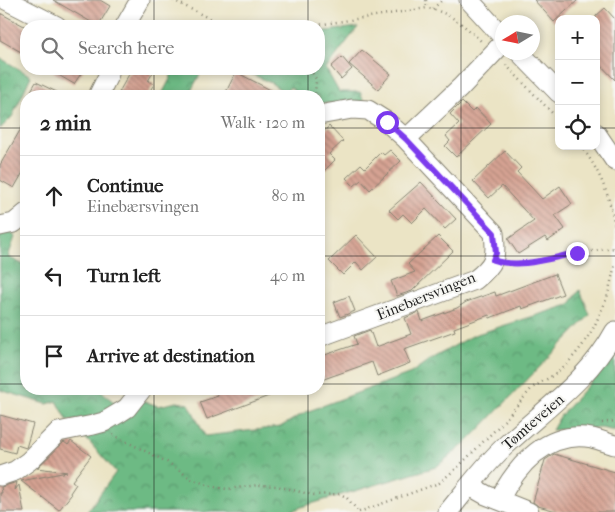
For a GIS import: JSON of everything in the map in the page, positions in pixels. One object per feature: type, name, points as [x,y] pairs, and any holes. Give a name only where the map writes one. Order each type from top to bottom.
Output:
[{"type":"street","points":[[6,0],[45,20]]},
{"type":"street","points":[[128,20],[140,0]]},
{"type":"street","points":[[470,0],[495,41]]},
{"type":"street","points":[[406,139],[449,93],[495,49]]},
{"type":"street","points":[[527,60],[555,89]]},
{"type":"street","points":[[101,90],[108,75]]},
{"type":"street","points":[[325,114],[352,109],[368,110],[387,122],[406,139],[494,233],[496,253],[493,260]]},
{"type":"street","points":[[604,135],[615,161]]},
{"type":"street","points":[[0,226],[14,223],[20,218]]},
{"type":"street","name":"Einebærsvingen","points":[[325,335],[475,280],[490,268],[493,260]]},
{"type":"street","name":"Tømteveien","points":[[448,512],[502,449],[575,385],[599,357],[615,331]]},
{"type":"street","points":[[3,471],[29,461],[58,432],[104,422],[127,408],[137,395]]},
{"type":"street","points":[[499,500],[519,470],[545,445],[581,437],[592,438],[615,445]]},
{"type":"street","points":[[470,486],[478,492],[529,512]]},
{"type":"path","points":[[173,0],[212,20]]},
{"type":"path","points":[[426,0],[427,8]]},
{"type":"path","points":[[434,9],[442,0]]},
{"type":"path","points":[[325,24],[427,8],[446,14],[495,44]]},
{"type":"path","points":[[510,60],[555,115]]},
{"type":"path","points":[[314,75],[316,79],[315,90]]},
{"type":"path","points":[[584,150],[592,161],[605,187],[615,229]]},
{"type":"path","points":[[493,260],[505,264],[518,264],[615,248]]},
{"type":"path","points":[[104,422],[109,430],[119,439],[150,453],[191,478],[214,487],[227,489],[259,485],[277,486],[313,495],[340,494],[359,512],[439,483],[458,467],[503,422],[532,388],[567,364],[582,346],[594,327],[606,298],[615,265]]},
{"type":"green space","points":[[358,27],[326,69],[339,92],[360,92],[365,103],[325,103],[325,90],[293,90],[291,87],[287,90],[281,90],[254,75],[325,75],[325,31]]},
{"type":"green space","points":[[0,58],[20,70],[20,75],[31,76],[25,90],[20,90],[20,100],[12,117],[0,129]]},
{"type":"green space","points":[[171,75],[200,75],[191,90],[164,90]]},
{"type":"green space","points":[[11,232],[15,237],[8,257],[20,263],[20,395],[106,395],[117,405],[94,419],[68,421],[57,401],[47,404],[0,390],[0,234]]},
{"type":"green space","points":[[580,290],[590,315],[467,442],[436,467],[289,512],[87,512],[116,472],[82,434],[141,400],[158,406],[177,402],[189,404],[205,436],[280,427],[306,412],[411,373],[429,360],[474,335],[569,305]]},
{"type":"green space","points":[[615,355],[615,431],[601,428],[552,430],[561,415]]},
{"type":"building","points":[[53,0],[100,0],[110,6],[102,20],[88,20]]},
{"type":"building","points":[[534,0],[578,0],[562,15],[555,15],[554,22]]},
{"type":"building","points":[[605,8],[615,19],[615,80],[600,64],[600,15],[597,15]]},
{"type":"building","points":[[0,13],[20,24],[20,51],[0,40]]},
{"type":"building","points":[[362,50],[391,74],[378,89],[349,64]]},
{"type":"building","points":[[342,57],[352,69],[341,79],[331,67]]},
{"type":"building","points":[[58,75],[80,75],[74,84]]},
{"type":"building","points":[[129,75],[152,75],[148,81],[154,84],[150,90],[120,90]]},
{"type":"building","points":[[234,75],[242,75],[270,90],[227,90]]},
{"type":"building","points":[[36,82],[53,90],[31,90]]},
{"type":"building","points":[[462,102],[472,112],[476,108],[491,124],[456,157],[445,146],[450,141],[446,136],[459,124],[450,114]]},
{"type":"building","points":[[329,126],[343,141],[329,154],[335,160],[325,170],[325,130]]},
{"type":"building","points":[[20,130],[20,178],[14,188],[0,180],[0,165]]},
{"type":"building","points":[[390,150],[401,161],[370,190],[361,180],[354,186],[346,178],[361,164],[365,168],[381,152],[384,155]]},
{"type":"building","points":[[505,151],[521,168],[517,172],[542,199],[560,186],[572,204],[555,215],[565,229],[548,241],[545,237],[518,254],[508,239],[534,221],[502,186],[489,198],[473,181]]},
{"type":"building","points":[[421,182],[456,219],[445,229],[426,209],[412,223],[403,214],[398,219],[389,210]]},
{"type":"building","points":[[356,235],[377,257],[363,270],[356,262],[343,275],[329,261]]},
{"type":"building","points":[[438,236],[453,251],[412,291],[397,296],[391,281],[415,272],[408,264]]},
{"type":"building","points":[[555,274],[563,294],[522,309],[521,306],[490,318],[489,315],[454,328],[455,331],[404,349],[410,363],[377,376],[372,362],[325,379],[325,355],[357,344],[354,336],[370,330],[376,347],[411,334],[405,318],[419,312],[422,321],[495,292],[496,296]]},
{"type":"building","points":[[349,296],[355,311],[340,317],[334,302]]},
{"type":"building","points":[[272,395],[207,419],[200,402],[218,396]]},
{"type":"building","points":[[0,415],[33,424],[26,448],[17,445],[15,453],[0,449]]},
{"type":"building","points":[[71,441],[91,456],[72,481],[76,484],[70,493],[71,495],[59,510],[21,481],[67,472],[37,468],[64,442],[68,445]]},
{"type":"building","points":[[554,454],[615,472],[615,512],[560,512],[538,506],[533,502],[545,460]]},
{"type":"building","points":[[17,482],[15,490],[19,485],[24,512],[0,512],[1,487]]},
{"type":"route","points":[[387,122],[406,139],[494,233],[496,253],[493,260],[505,264],[518,264],[577,253]]}]
